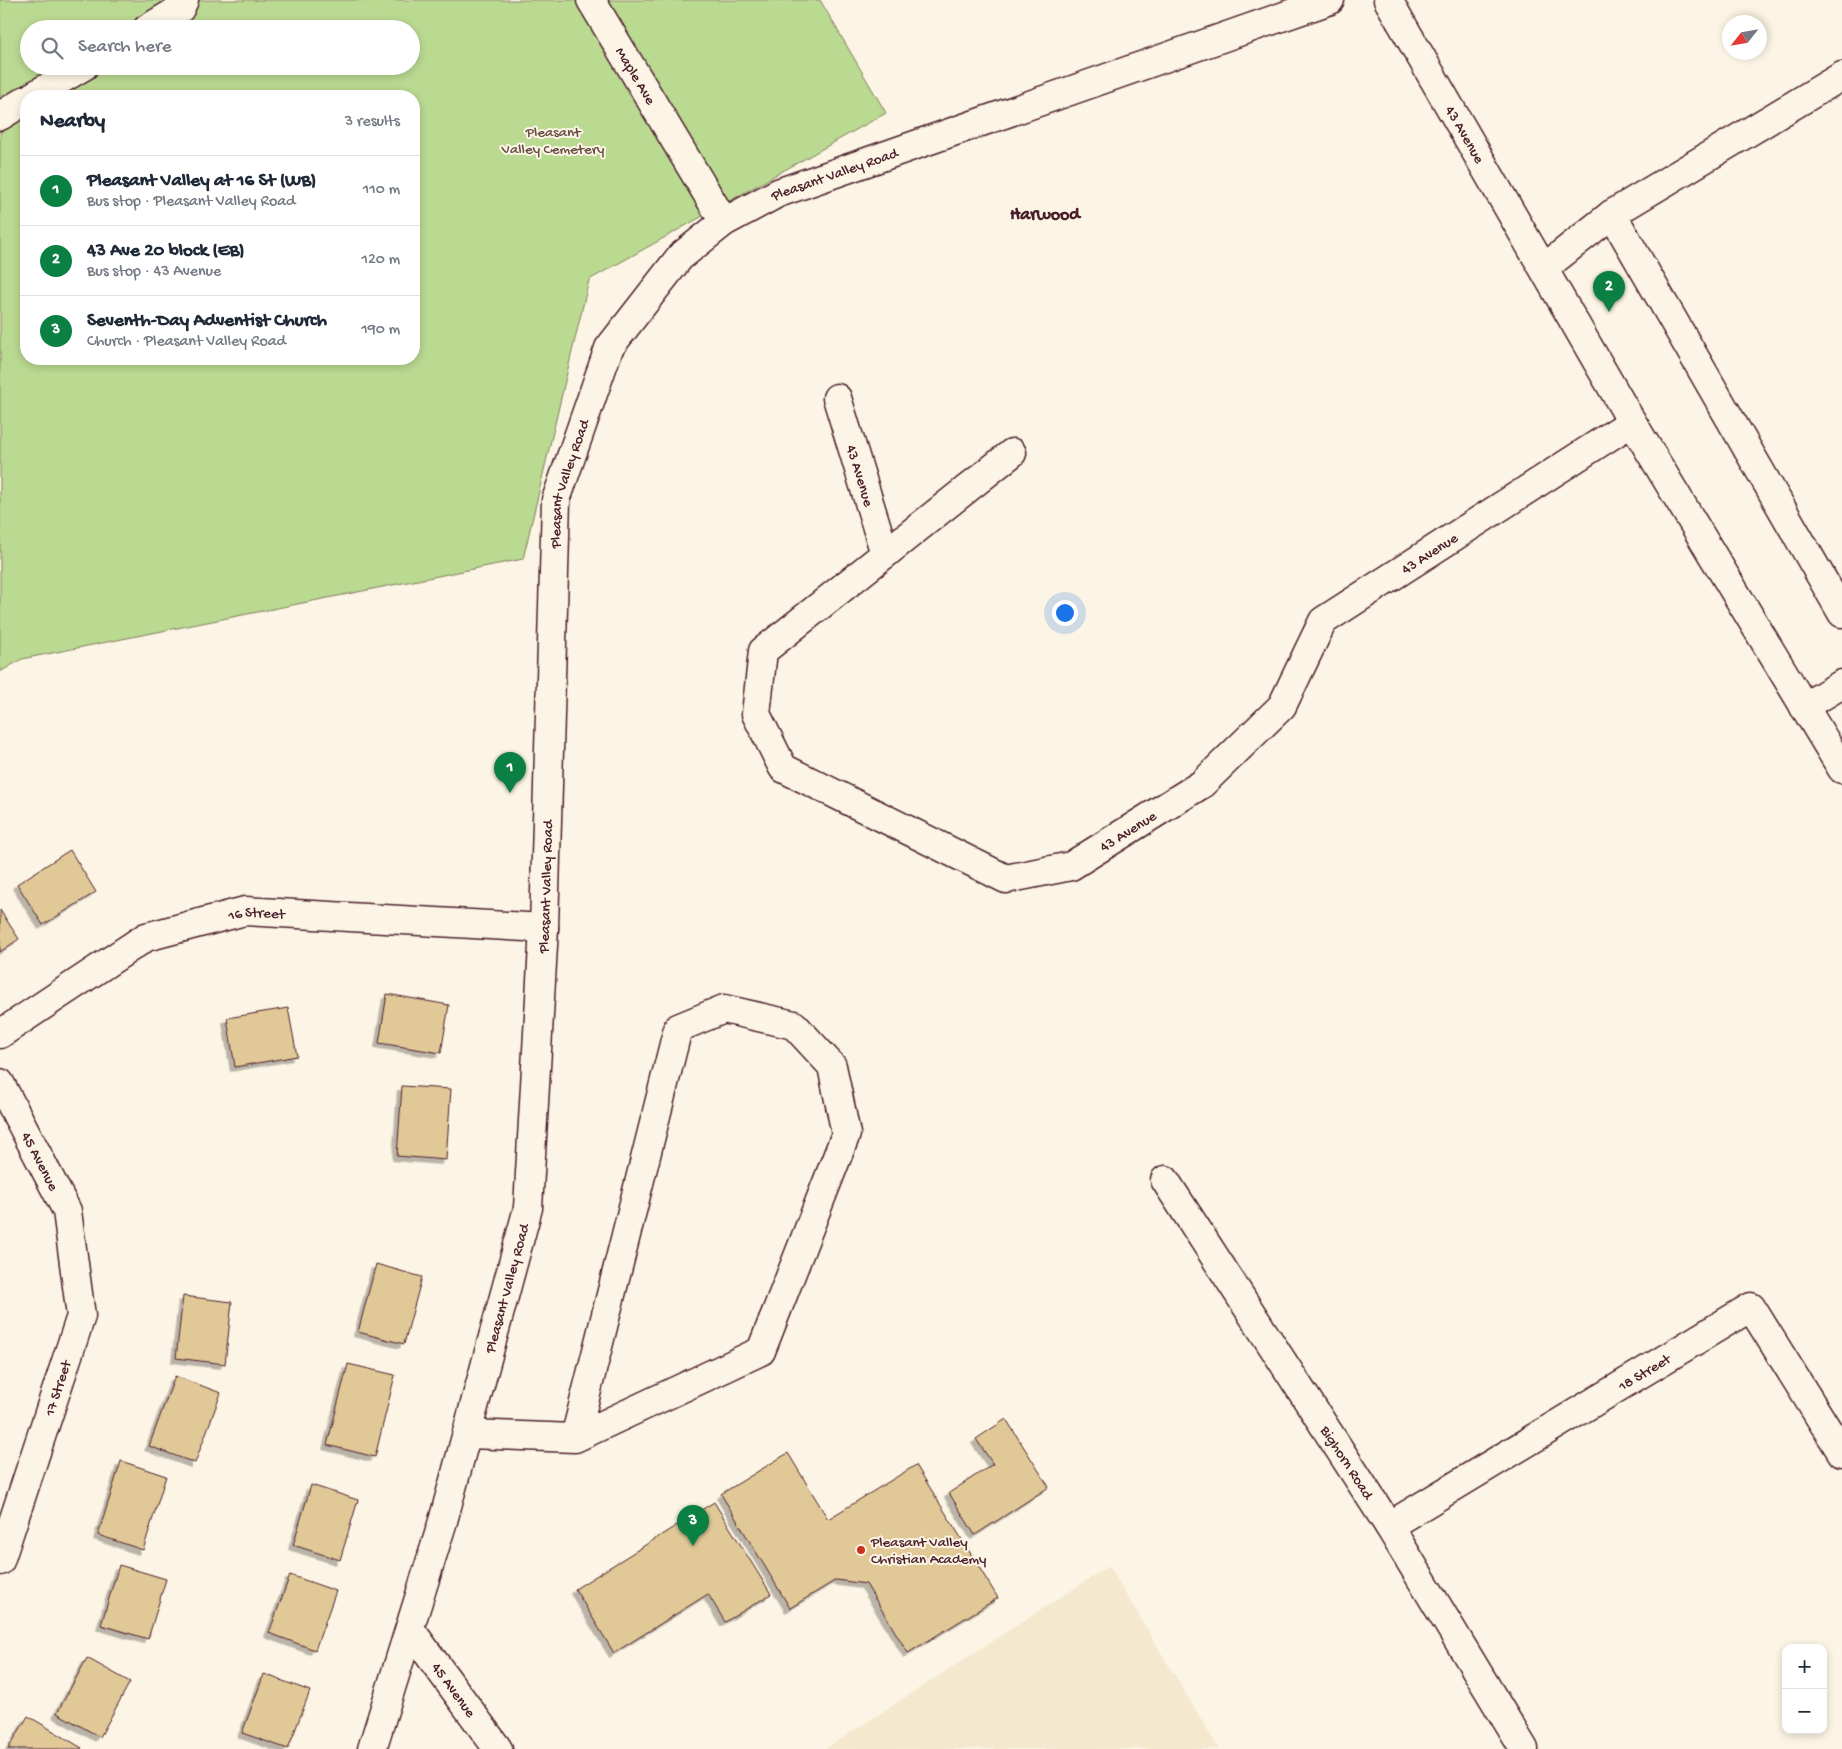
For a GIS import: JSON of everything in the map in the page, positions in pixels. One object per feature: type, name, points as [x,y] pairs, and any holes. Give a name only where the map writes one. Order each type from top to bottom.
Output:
[{"type":"street","points":[[162,20],[180,9],[184,0]]},
{"type":"street","name":"Maple Ave","points":[[591,0],[724,222]]},
{"type":"street","name":"Pleasant Valley Road","points":[[372,1749],[443,1521],[528,1208],[544,928],[556,500],[609,348],[680,257],[724,222],[778,193],[1330,0]]},
{"type":"street","name":"43 Avenue","points":[[1388,0],[1632,422],[1842,769]]},
{"type":"street","points":[[43,90],[69,75]]},
{"type":"street","points":[[1544,268],[1612,214],[1842,76]]},
{"type":"street","points":[[0,116],[20,104]]},
{"type":"street","points":[[1612,214],[1842,613]]},
{"type":"street","name":"43 Avenue","points":[[837,398],[885,554]]},
{"type":"street","name":"43 Avenue","points":[[1012,453],[763,651],[756,714],[783,768],[1006,879],[1071,866],[1202,784],[1282,706],[1323,621],[1632,422]]},
{"type":"street","points":[[1804,707],[1842,684]]},
{"type":"street","name":"16 Street","points":[[0,1034],[146,937],[245,911],[544,928]]},
{"type":"street","points":[[467,1434],[575,1438],[761,1351],[846,1134],[832,1066],[794,1025],[724,1009],[678,1028],[575,1438]]},
{"type":"street","name":"45 Avenue","points":[[0,1083],[67,1211]]},
{"type":"street","name":"Bighorn Road","points":[[1165,1180],[1390,1526],[1524,1749]]},
{"type":"street","name":"17 Street","points":[[0,1561],[81,1316],[67,1211]]},
{"type":"street","name":"18 Street","points":[[1390,1526],[1751,1307],[1842,1453]]},
{"type":"street","name":"45 Avenue","points":[[410,1629],[498,1749]]},
{"type":"shaded area","points":[[1109,1566],[1219,1749],[825,1749]]},
{"type":"green space","name":"Pleasant Valley Cemetery","points":[[0,0],[820,0],[886,113],[589,280],[523,559],[22,659],[0,672]]},
{"type":"building","points":[[70,850],[96,892],[43,925],[17,884]]},
{"type":"building","points":[[0,910],[19,939],[0,952]]},
{"type":"building","points":[[387,994],[449,1005],[441,1053],[379,1043]]},
{"type":"building","points":[[288,1008],[297,1056],[235,1067],[227,1018]]},
{"type":"building","points":[[402,1086],[451,1089],[446,1160],[397,1156]]},
{"type":"building","points":[[376,1264],[422,1277],[404,1344],[358,1332]]},
{"type":"building","points":[[183,1296],[232,1302],[225,1364],[176,1358]]},
{"type":"building","points":[[348,1364],[395,1375],[375,1457],[327,1445]]},
{"type":"building","points":[[175,1376],[221,1393],[195,1463],[149,1446]]},
{"type":"building","points":[[1006,1419],[1049,1487],[975,1535],[949,1493],[993,1464],[976,1439]]},
{"type":"building","name":"Pleasant Valley Christian Academy","points":[[788,1453],[828,1519],[916,1465],[998,1598],[908,1653],[866,1584],[836,1580],[790,1608],[721,1494]]},
{"type":"building","points":[[121,1461],[166,1476],[143,1550],[98,1535]]},
{"type":"building","points":[[311,1485],[358,1500],[340,1560],[293,1545]]},
{"type":"building","points":[[714,1502],[771,1594],[725,1622],[708,1594],[614,1653],[575,1589]]},
{"type":"building","points":[[119,1565],[166,1579],[148,1639],[101,1625]]},
{"type":"building","points":[[290,1575],[336,1591],[315,1650],[269,1633]]},
{"type":"building","points":[[87,1658],[130,1682],[100,1737],[57,1713]]},
{"type":"building","points":[[264,1674],[310,1691],[288,1749],[242,1733]]},
{"type":"building","points":[[28,1716],[82,1748],[8,1749]]},
{"type":"place","name":"43 Ave 20 block (EB)","points":[[1609,312]]},
{"type":"place","name":"Pleasant Valley at 16 St (WB)","points":[[510,793]]},
{"type":"place","name":"Seventh-Day Adventist Church","points":[[693,1546]]},
{"type":"place","name":"Pleasant Valley Christian Academy","points":[[861,1550]]},
{"type":"district","name":"Harwood","points":[[1045,213]]}]
